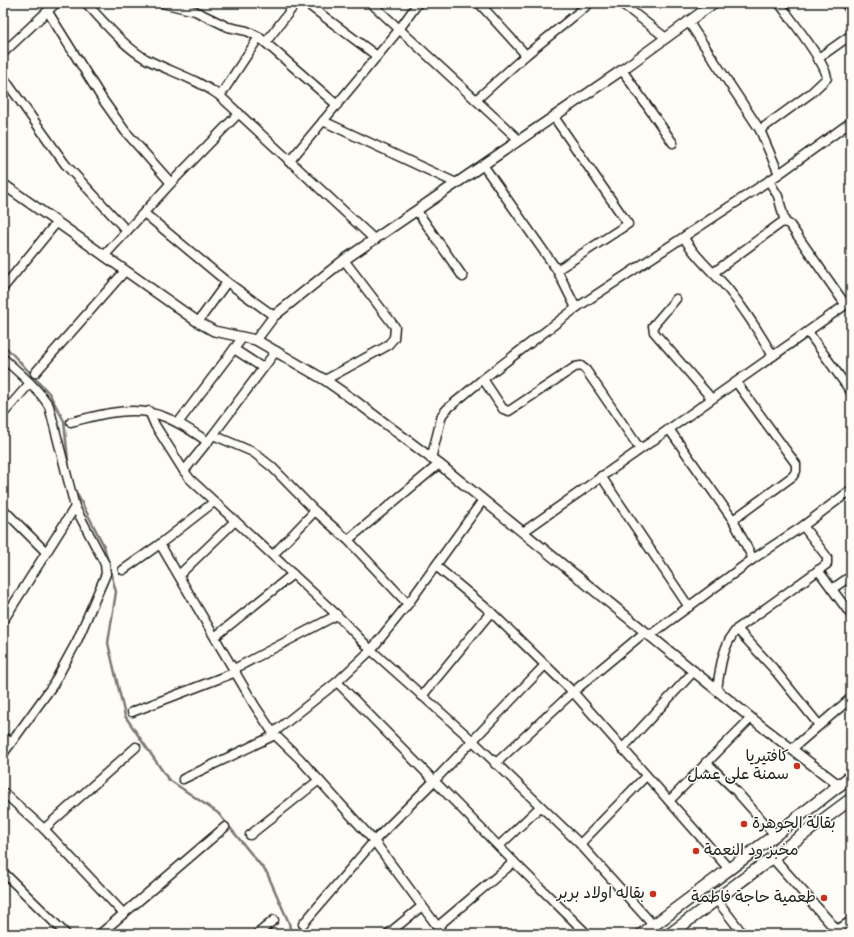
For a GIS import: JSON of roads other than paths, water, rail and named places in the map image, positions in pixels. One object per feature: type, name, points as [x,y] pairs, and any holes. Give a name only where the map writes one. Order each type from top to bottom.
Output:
[{"type":"main road","points":[[642,934],[840,786],[851,776]]},
{"type":"main road","points":[[670,934],[851,799]]},
{"type":"street","points":[[3,53],[56,3]]},
{"type":"street","points":[[86,3],[135,52],[147,59],[191,78],[220,96],[289,162],[375,240]]},
{"type":"street","points":[[162,3],[196,11],[228,27],[247,31],[262,39],[337,105]]},
{"type":"street","points":[[306,3],[377,56]]},
{"type":"street","points":[[371,3],[398,31],[518,139]]},
{"type":"street","points":[[289,162],[398,31],[418,3]]},
{"type":"street","points":[[479,3],[526,55]]},
{"type":"street","points":[[476,100],[526,55],[590,3]]},
{"type":"street","points":[[621,3],[666,38]]},
{"type":"street","points":[[760,130],[824,83],[827,78],[827,74],[817,58],[780,3]]},
{"type":"street","points":[[845,3],[851,12]]},
{"type":"street","points":[[220,96],[262,39],[294,4]]},
{"type":"street","points":[[256,340],[274,316],[344,260],[417,211],[518,139],[554,117],[622,70],[709,5]]},
{"type":"street","points":[[48,12],[103,100],[126,131],[171,183]]},
{"type":"street","points":[[688,21],[760,130],[778,174]]},
{"type":"street","points":[[817,58],[851,35]]},
{"type":"street","points":[[622,70],[673,142]]},
{"type":"street","points":[[4,80],[65,164],[127,231]]},
{"type":"street","points":[[104,256],[171,183],[239,114]]},
{"type":"street","points":[[554,117],[628,224],[557,270]]},
{"type":"street","points":[[323,121],[456,183]]},
{"type":"street","points":[[348,540],[435,461],[442,415],[447,409],[483,379],[576,308],[769,181],[851,122]]},
{"type":"street","points":[[483,165],[557,270],[576,308]]},
{"type":"street","points":[[523,532],[711,398],[808,332],[848,302],[790,225],[785,222],[778,196],[769,181]]},
{"type":"street","points":[[3,184],[198,322],[214,331],[229,336],[256,340],[325,380],[435,461],[751,718],[840,786]]},
{"type":"street","points":[[417,211],[463,276]]},
{"type":"street","points":[[144,213],[227,282],[274,316]]},
{"type":"street","points":[[3,288],[57,222]]},
{"type":"street","points":[[713,273],[780,223],[785,222]]},
{"type":"street","points":[[684,238],[692,251],[728,289],[752,320],[773,356]]},
{"type":"street","points":[[325,380],[381,350],[394,338],[395,327],[344,260]]},
{"type":"street","points":[[35,373],[125,271]]},
{"type":"street","points":[[198,322],[227,282]]},
{"type":"street","points":[[676,299],[652,326],[654,332],[711,398]]},
{"type":"street","points":[[808,332],[851,392]]},
{"type":"street","points":[[178,423],[243,337]]},
{"type":"street","points":[[234,349],[263,368]]},
{"type":"street","points":[[184,471],[211,438],[276,351]]},
{"type":"street","points":[[3,358],[43,397],[52,415],[75,507],[105,564],[106,574],[105,581],[77,641],[53,685],[3,754]]},
{"type":"street","points":[[483,379],[503,409],[509,411],[575,367],[581,366],[586,370],[640,449]]},
{"type":"street","points":[[733,520],[793,476],[796,471],[796,464],[736,382]]},
{"type":"street","points":[[3,414],[30,383]]},
{"type":"street","points":[[71,422],[109,412],[124,410],[149,411],[211,438],[253,452],[348,540],[408,604]]},
{"type":"street","points":[[149,411],[155,425],[190,479],[337,614],[371,650],[473,741],[495,764],[580,844],[653,926]]},
{"type":"street","points":[[669,429],[733,520],[753,559]]},
{"type":"street","points":[[601,476],[688,607]]},
{"type":"street","points":[[495,764],[573,692],[647,634],[688,607],[753,559],[803,526],[851,490]]},
{"type":"street","points":[[183,780],[274,734],[336,682],[371,650],[408,604],[483,500]]},
{"type":"street","points":[[123,570],[160,544],[214,502]]},
{"type":"street","points":[[4,619],[75,507]]},
{"type":"street","points":[[273,555],[315,511]]},
{"type":"street","points":[[5,514],[46,552]]},
{"type":"street","points":[[178,575],[235,521]]},
{"type":"street","points":[[717,690],[723,655],[729,638],[737,629],[827,564],[827,557],[803,526]]},
{"type":"street","points":[[160,544],[274,734],[319,780],[374,841],[443,934]]},
{"type":"street","points":[[436,566],[491,612],[573,692],[729,869]]},
{"type":"street","points":[[818,570],[851,615]]},
{"type":"street","points":[[216,636],[293,574]]},
{"type":"street","points":[[832,589],[851,576]]},
{"type":"street","points":[[422,696],[491,612]]},
{"type":"street","points":[[132,712],[235,671],[337,614]]},
{"type":"street","points":[[737,629],[773,668],[819,725]]},
{"type":"street","points":[[303,924],[374,841],[473,741],[545,665]]},
{"type":"street","points":[[622,749],[694,671]]},
{"type":"street","points":[[336,682],[587,934]]},
{"type":"street","points":[[792,749],[851,698]]},
{"type":"street","points":[[669,801],[751,718]]},
{"type":"street","points":[[3,737],[11,743]]},
{"type":"street","points":[[44,829],[136,747]]},
{"type":"street","points":[[706,762],[737,792],[775,835]]},
{"type":"street","points":[[580,844],[646,776]]},
{"type":"street","points":[[250,835],[319,780]]},
{"type":"street","points":[[3,792],[44,829],[124,914]]},
{"type":"street","points":[[499,846],[540,807]]},
{"type":"street","points":[[100,934],[225,827]]},
{"type":"street","points":[[773,858],[839,932],[851,921]]},
{"type":"street","points":[[437,927],[514,862]]},
{"type":"street","points":[[3,872],[66,934]]},
{"type":"street","points":[[716,899],[743,934]]},
{"type":"street","points":[[388,934],[422,906]]},
{"type":"street","points":[[257,934],[274,920]]},
{"type":"waterway","points":[[3,344],[49,393],[64,421],[69,470]]},
{"type":"waterway","points":[[74,488],[104,546],[116,592],[108,643],[125,716],[168,779],[218,813],[267,873],[289,923],[291,934]]},
{"type":"place","name":"كافتيريا سمنة على عسل","points":[[797,766]]},
{"type":"place","name":"بقالة الجوهرة","points":[[744,824]]},
{"type":"place","name":"مخبز ود النعمة","points":[[696,851]]},
{"type":"place","name":"بقاله اولاد بربر","points":[[653,894]]},
{"type":"place","name":"طعمية حاجة فاطمة","points":[[824,898]]}]
